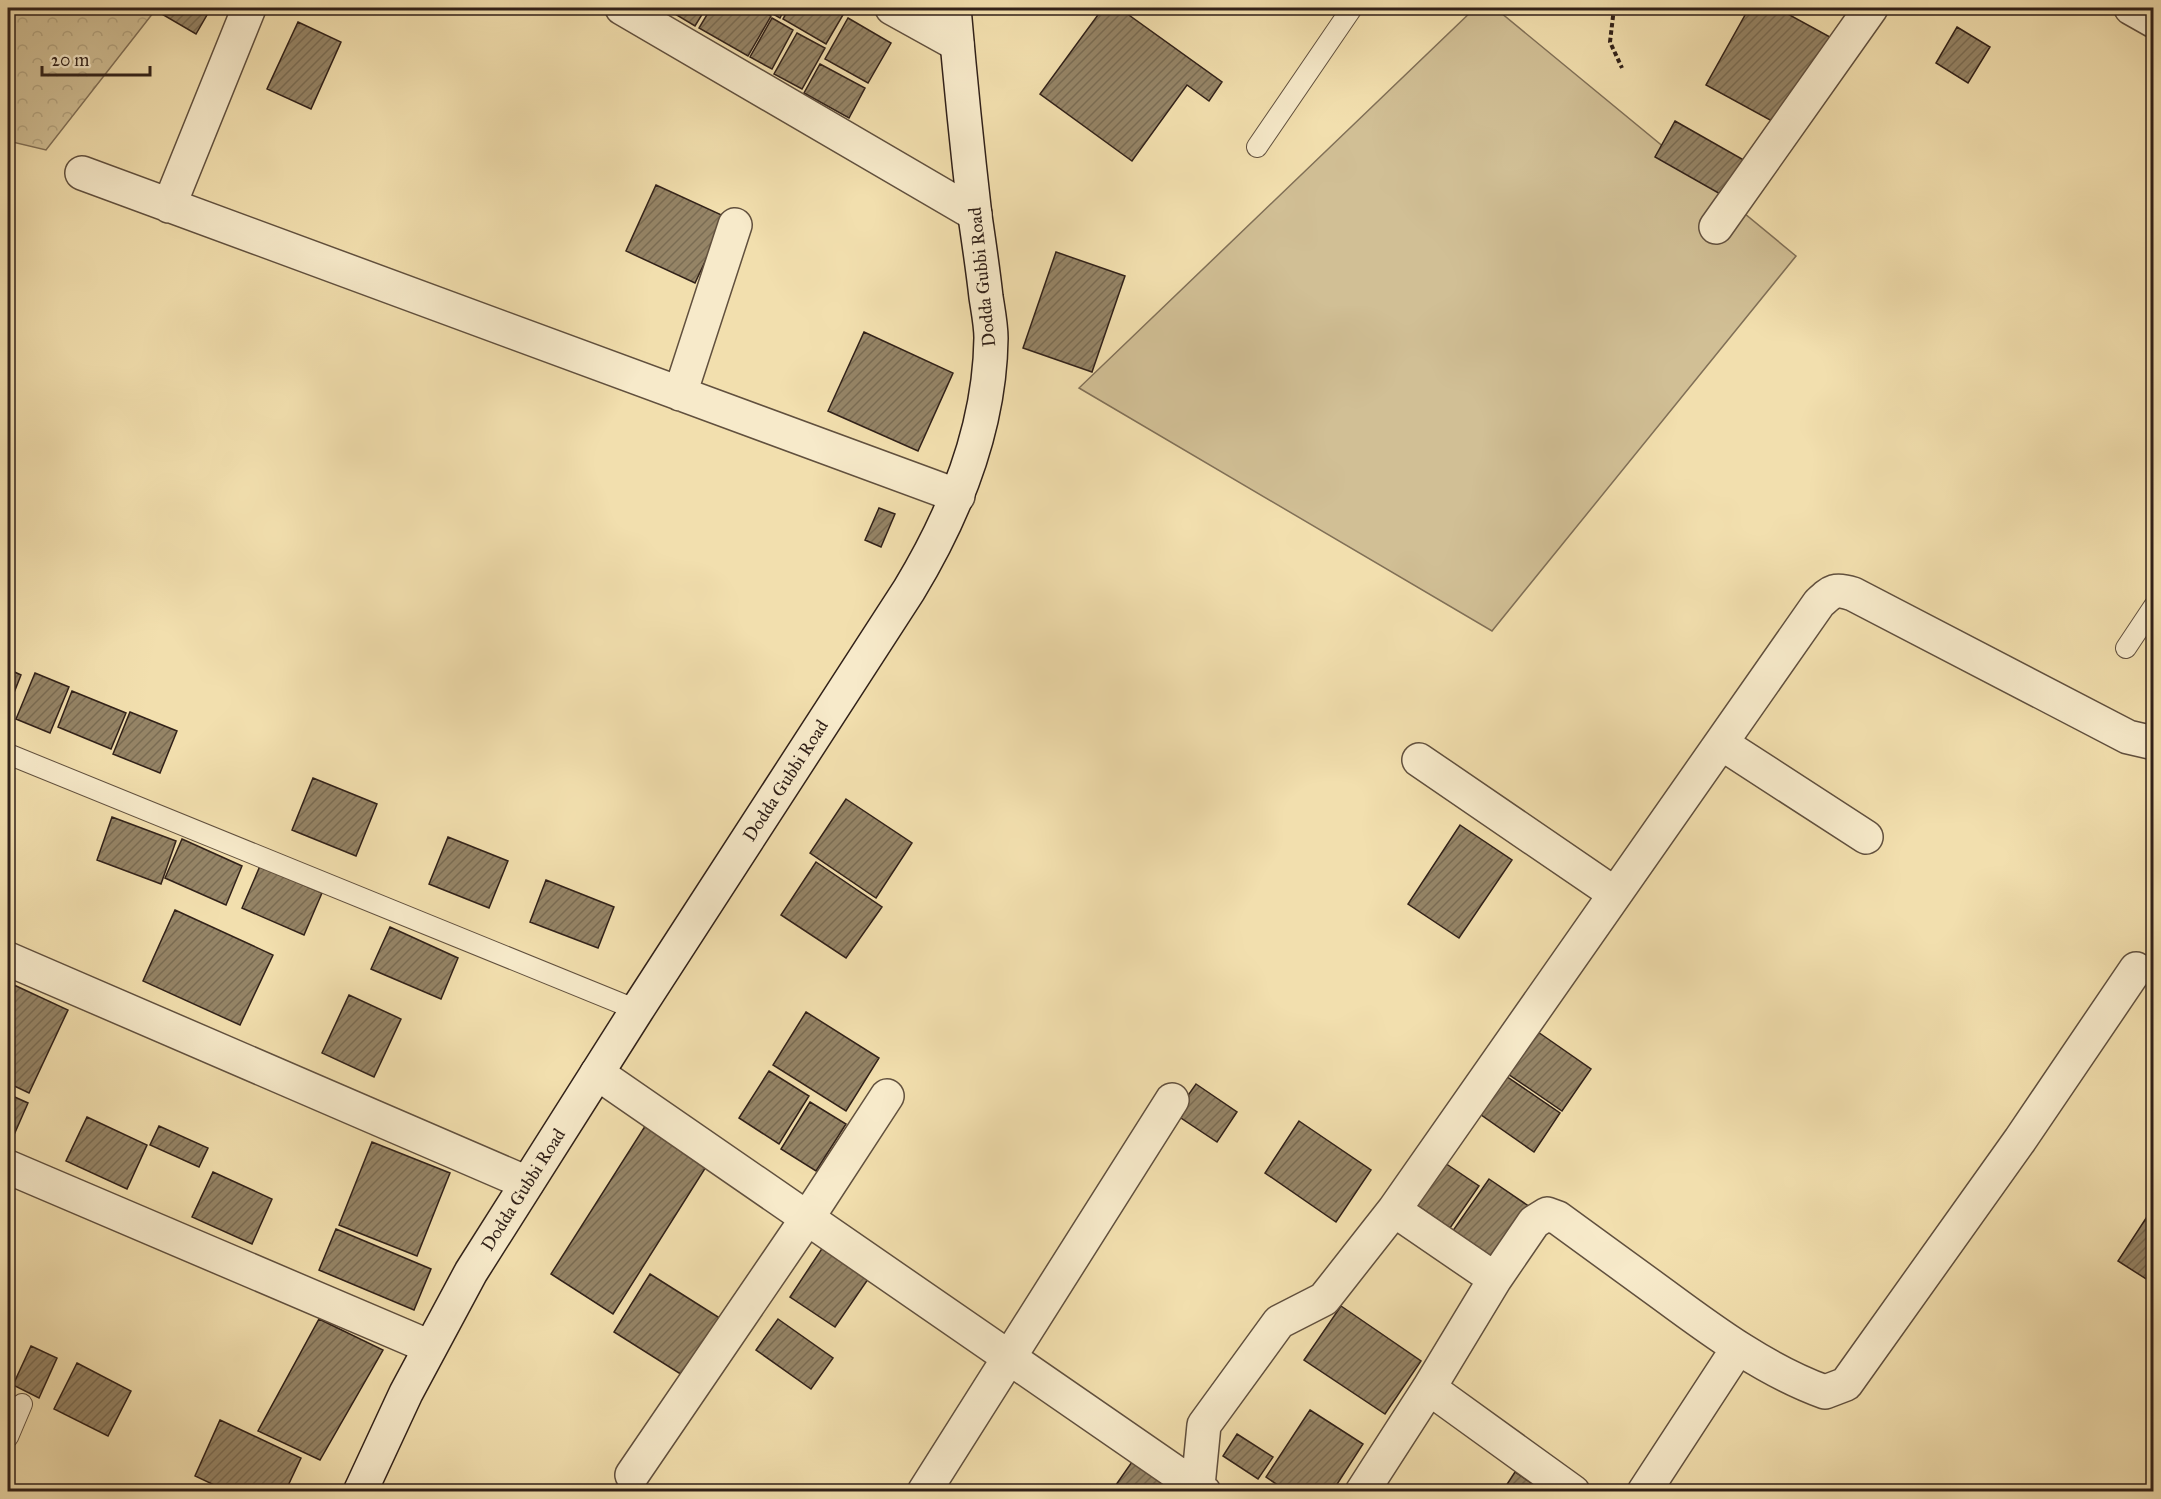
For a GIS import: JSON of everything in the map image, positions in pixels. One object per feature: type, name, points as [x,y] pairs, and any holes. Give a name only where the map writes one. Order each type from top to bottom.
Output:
[{"type":"street","points":[[169,206],[249,8]]},
{"type":"street","points":[[622,8],[975,214]]},
{"type":"street","points":[[892,8],[957,44]]},
{"type":"street","name":"Dodda Gubbi Road","points":[[360,1491],[401,1403],[471,1272],[637,1010],[909,590],[933,549],[958,496],[981,420],[988,378],[991,336],[975,214],[954,8]]},
{"type":"street","points":[[1716,227],[1871,8]]},
{"type":"street","points":[[2131,8],[2154,21]]},
{"type":"street","points":[[82,174],[958,496]]},
{"type":"street","points":[[680,394],[735,225]]},
{"type":"street","points":[[1199,1490],[1204,1425],[1279,1322],[1324,1299],[1394,1210],[1819,603],[1830,592],[1842,590],[1853,594],[2128,737],[2154,743]]},
{"type":"street","points":[[1721,743],[1866,837]]},
{"type":"street","points":[[1419,760],[1615,894]]},
{"type":"street","points":[[8,959],[527,1183]]},
{"type":"street","points":[[1362,1491],[1429,1388],[1495,1279],[1534,1222],[1547,1214],[1558,1218],[1738,1348],[1805,1384],[1825,1392],[1846,1384],[2020,1140],[2136,969]]},
{"type":"street","points":[[597,1073],[1009,1356],[1199,1490]]},
{"type":"street","points":[[632,1474],[808,1217],[887,1096]]},
{"type":"street","points":[[924,1491],[1172,1100]]},
{"type":"street","points":[[8,1167],[430,1347]]},
{"type":"street","points":[[1394,1210],[1495,1279]]},
{"type":"street","points":[[1644,1491],[1738,1348]]},
{"type":"street","points":[[1429,1388],[1573,1491]]},
{"type":"lane","points":[[1257,147],[1352,8]]},
{"type":"lane","points":[[2126,648],[2154,606]]},
{"type":"lane","points":[[8,754],[637,1010]]},
{"type":"lane","points":[[8,1437],[22,1404]]},
{"type":"path","points":[[1614,8],[1610,42],[1622,68]]},
{"type":"green space","points":[[8,8],[157,8],[46,150],[8,141]]},
{"type":"green space","points":[[1475,8],[1495,8],[1796,256],[1492,631],[1079,388]]},
{"type":"building","points":[[163,8],[211,8],[196,34],[160,13]]},
{"type":"building","points":[[665,8],[706,8],[695,26]]},
{"type":"building","points":[[711,8],[756,8],[771,16],[748,56],[699,28]]},
{"type":"building","points":[[762,8],[785,8],[780,18]]},
{"type":"building","points":[[789,8],[847,8],[826,44],[783,19]]},
{"type":"building","points":[[1103,8],[1119,8],[1222,82],[1209,101],[1187,85],[1132,161],[1040,94]]},
{"type":"building","points":[[1749,8],[1777,8],[1830,37],[1781,126],[1706,85]]},
{"type":"building","points":[[772,18],[793,30],[772,69],[750,57]]},
{"type":"building","points":[[848,18],[891,43],[868,83],[825,59]]},
{"type":"building","points":[[298,22],[341,42],[311,109],[267,89]]},
{"type":"building","points":[[1957,27],[1990,47],[1968,83],[1936,63]]},
{"type":"building","points":[[797,33],[825,48],[802,89],[774,74]]},
{"type":"building","points":[[820,64],[865,88],[849,118],[804,93]]},
{"type":"building","points":[[1675,121],[1749,163],[1729,199],[1655,157]]},
{"type":"building","points":[[656,185],[726,217],[695,283],[626,251]]},
{"type":"building","points":[[1056,252],[1125,276],[1092,372],[1023,348]]},
{"type":"building","points":[[864,332],[953,373],[918,451],[828,411]]},
{"type":"building","points":[[879,508],[895,514],[881,547],[865,540]]},
{"type":"building","points":[[8,669],[21,675],[8,708]]},
{"type":"building","points":[[35,673],[69,687],[50,733],[16,719]]},
{"type":"building","points":[[72,691],[126,713],[111,749],[58,727]]},
{"type":"building","points":[[130,712],[177,731],[160,773],[113,754]]},
{"type":"building","points":[[313,778],[377,804],[356,856],[292,830]]},
{"type":"building","points":[[846,799],[912,843],[876,898],[810,853]]},
{"type":"building","points":[[112,817],[176,841],[161,884],[97,860]]},
{"type":"building","points":[[1460,825],[1512,860],[1459,938],[1408,904]]},
{"type":"building","points":[[448,837],[508,861],[489,908],[429,884]]},
{"type":"building","points":[[182,839],[242,866],[226,905],[165,878]]},
{"type":"building","points":[[816,862],[882,907],[846,958],[781,915]]},
{"type":"building","points":[[260,866],[322,893],[304,935],[242,908]]},
{"type":"building","points":[[546,880],[614,907],[598,948],[530,922]]},
{"type":"building","points":[[175,910],[273,955],[240,1025],[143,981]]},
{"type":"building","points":[[390,927],[458,958],[441,999],[371,969]]},
{"type":"building","points":[[14,985],[68,1010],[29,1093],[8,1083],[8,1001]]},
{"type":"building","points":[[349,995],[401,1019],[374,1077],[322,1053]]},
{"type":"building","points":[[806,1012],[879,1058],[846,1111],[773,1065]]},
{"type":"building","points":[[1538,1032],[1591,1069],[1562,1111],[1508,1074]]},
{"type":"building","points":[[769,1071],[809,1096],[779,1144],[739,1118]]},
{"type":"building","points":[[1503,1074],[1560,1113],[1534,1152],[1477,1112]]},
{"type":"building","points":[[1196,1084],[1237,1112],[1217,1142],[1175,1114]]},
{"type":"building","points":[[8,1094],[28,1103],[10,1144],[8,1143]]},
{"type":"building","points":[[810,1102],[846,1124],[816,1171],[781,1149]]},
{"type":"building","points":[[87,1117],[147,1145],[127,1189],[66,1161]]},
{"type":"building","points":[[649,1120],[711,1159],[613,1314],[551,1274]]},
{"type":"building","points":[[1299,1121],[1371,1170],[1336,1222],[1265,1173]]},
{"type":"building","points":[[159,1126],[208,1148],[199,1167],[150,1145]]},
{"type":"building","points":[[372,1142],[450,1173],[417,1256],[339,1225]]},
{"type":"building","points":[[1439,1159],[1479,1186],[1450,1228],[1411,1201]]},
{"type":"building","points":[[213,1172],[272,1199],[252,1244],[192,1217]]},
{"type":"building","points":[[1489,1179],[1530,1207],[1494,1260],[1452,1232]]},
{"type":"building","points":[[2154,1206],[2154,1284],[2118,1261]]},
{"type":"building","points":[[336,1229],[431,1269],[414,1310],[319,1270]]},
{"type":"building","points":[[827,1241],[873,1272],[835,1327],[790,1297]]},
{"type":"building","points":[[650,1274],[726,1322],[690,1380],[614,1332]]},
{"type":"building","points":[[1341,1306],[1421,1361],[1385,1414],[1304,1360]]},
{"type":"building","points":[[319,1319],[383,1350],[320,1460],[258,1431]]},
{"type":"building","points":[[778,1319],[833,1358],[811,1389],[756,1350]]},
{"type":"building","points":[[31,1346],[57,1358],[39,1398],[13,1385]]},
{"type":"building","points":[[77,1363],[131,1391],[108,1436],[54,1409]]},
{"type":"building","points":[[1310,1410],[1363,1444],[1332,1492],[1288,1492],[1266,1477]]},
{"type":"building","points":[[220,1420],[301,1458],[285,1492],[229,1492],[195,1476]]},
{"type":"building","points":[[1237,1434],[1273,1457],[1258,1479],[1223,1456]]},
{"type":"building","points":[[1134,1459],[1174,1492],[1111,1492]]},
{"type":"building","points":[[1515,1472],[1542,1490],[1541,1492],[1502,1492]]}]
